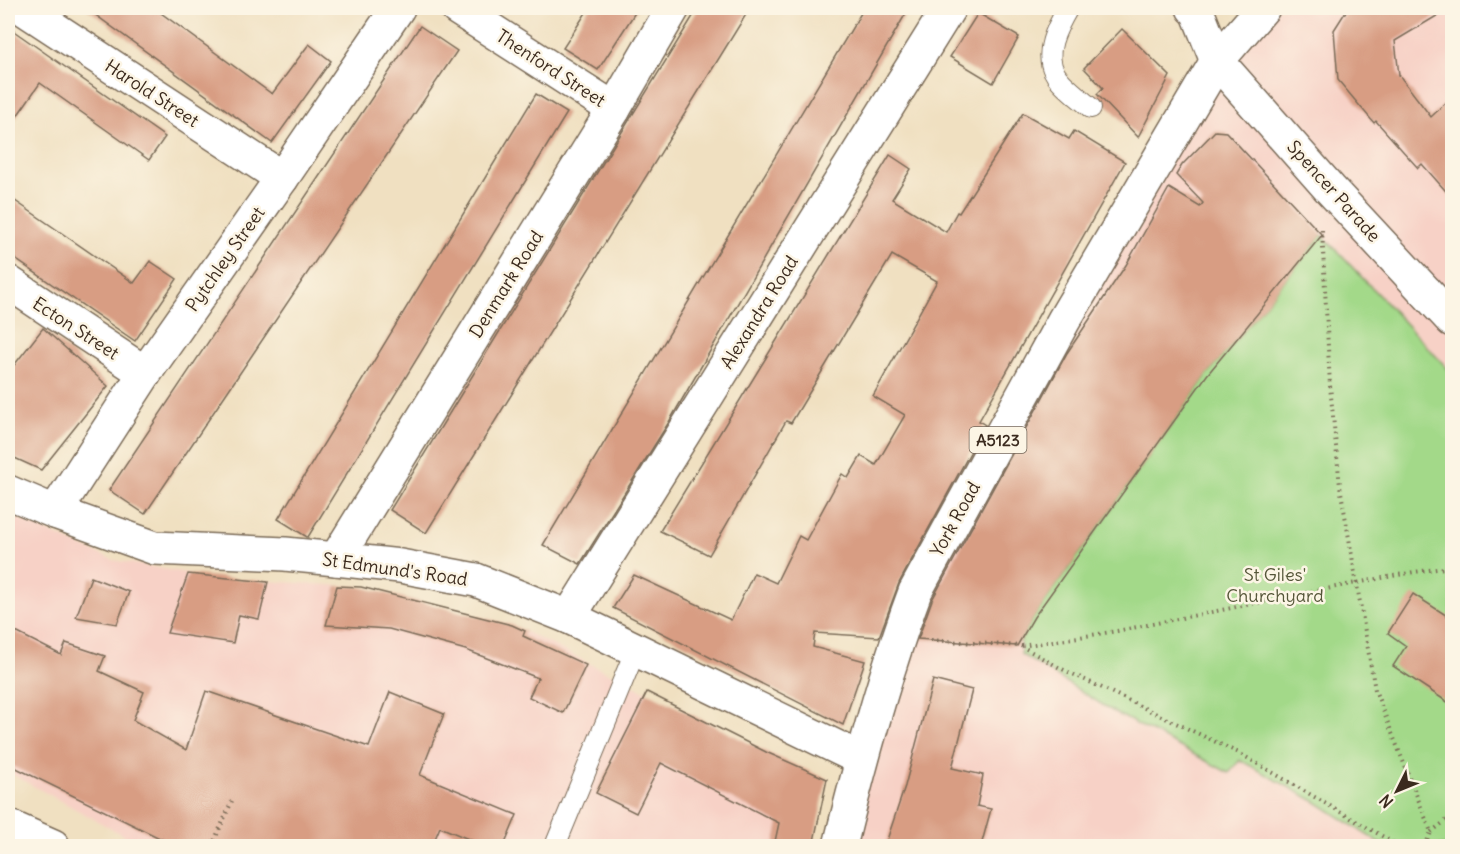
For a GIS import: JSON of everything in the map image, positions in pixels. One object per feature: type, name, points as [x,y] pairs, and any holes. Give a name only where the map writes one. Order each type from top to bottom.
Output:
[{"type":"street","name":"Harold Street","points":[[23,8],[282,178]]},
{"type":"street","name":"Pytchley Street","points":[[55,512],[145,373],[399,8]]},
{"type":"street","name":"Thenford Street","points":[[457,8],[614,110]]},
{"type":"street","name":"Denmark Road","points":[[336,559],[614,110],[673,8]]},
{"type":"street","name":"Alexandra Road","points":[[569,617],[948,8]]},
{"type":"street","name":"Spencer Parade","points":[[1193,8],[1197,11],[1217,61],[1330,189],[1452,320]]},
{"type":"street","name":"A5123","points":[[1217,61],[1263,8]]},
{"type":"street","name":"York Road","points":[[840,846],[861,759],[915,592],[1064,320],[1217,61]]},
{"type":"street","name":"Ecton Street","points":[[8,282],[145,373]]},
{"type":"street","name":"St Edmund's Road","points":[[8,492],[55,512],[155,548],[285,554],[336,559],[476,580],[569,617],[861,759]]},
{"type":"street","points":[[8,826],[53,846]]},
{"type":"lane","points":[[1068,8],[1058,26],[1052,44],[1050,63],[1056,76],[1091,108]]},
{"type":"lane","points":[[555,846],[636,649]]},
{"type":"path","points":[[1330,189],[1322,235],[1330,386],[1340,486],[1375,690],[1431,832]]},
{"type":"path","points":[[898,639],[1021,646],[1117,631],[1356,583],[1452,567]]},
{"type":"path","points":[[1021,646],[1060,668],[1239,753],[1399,846]]},
{"type":"path","points":[[212,846],[231,801]]},
{"type":"path","points":[[1425,846],[1431,832],[1452,816]]},
{"type":"shaded area","points":[[1275,8],[1452,8],[1452,846],[846,846],[852,797],[969,493],[1150,174]]},
{"type":"shaded area","points":[[8,514],[113,560],[215,578],[361,587],[512,625],[769,753],[827,779],[812,846],[143,846],[8,772]]},
{"type":"green space","name":"St Giles' Churchyard","points":[[1322,235],[1452,373],[1452,846],[1384,846],[1318,803],[1240,760],[1229,773],[1114,712],[1021,654],[1021,639],[1034,617],[1207,375]]},
{"type":"building","points":[[86,8],[154,8],[272,94],[309,44],[331,61],[272,143]]},
{"type":"building","points":[[589,8],[638,8],[598,70],[563,48]]},
{"type":"building","points":[[698,8],[750,8],[426,533],[390,510]]},
{"type":"building","points":[[864,8],[909,8],[669,422],[580,564],[543,545]]},
{"type":"building","points":[[1348,8],[1450,8],[1395,41],[1399,75],[1431,117],[1452,97],[1452,198],[1422,164],[1418,168],[1376,121],[1374,123],[1338,80],[1334,30]]},
{"type":"building","points":[[978,13],[1019,37],[993,83],[950,57]]},
{"type":"building","points":[[420,26],[457,51],[145,514],[109,490]]},
{"type":"building","points":[[8,27],[165,137],[149,160],[40,83],[8,129]]},
{"type":"building","points":[[1122,29],[1170,76],[1138,137],[1097,94],[1103,88],[1084,68]]},
{"type":"building","points":[[536,94],[567,113],[307,537],[278,519]]},
{"type":"building","points":[[1023,113],[1069,139],[1074,131],[1125,162],[979,421],[985,425],[899,583],[879,637],[815,633],[813,647],[865,661],[843,725],[613,608],[634,575],[731,620],[754,573],[776,583],[799,536],[806,540],[842,474],[848,478],[861,456],[876,465],[905,415],[873,396],[937,281],[892,255],[791,423],[786,421],[709,555],[660,531],[890,155],[911,169],[892,199],[946,232]]},
{"type":"building","points":[[1215,131],[1226,132],[1322,235],[1207,375],[1034,617],[1017,646],[918,639],[932,600],[1067,353],[1126,265],[1169,188],[1200,207],[1203,203],[1176,175],[1182,165]]},
{"type":"building","points":[[8,196],[134,283],[150,261],[177,279],[135,341],[8,254]]},
{"type":"building","points":[[43,328],[108,386],[41,470],[8,455],[8,373]]},
{"type":"building","points":[[188,574],[268,582],[259,619],[239,615],[233,643],[167,633]]},
{"type":"building","points":[[91,577],[129,592],[117,624],[76,617]]},
{"type":"building","points":[[337,586],[361,587],[512,625],[525,631],[523,636],[586,665],[563,713],[529,697],[538,678],[466,650],[389,629],[326,625]]},
{"type":"building","points":[[1413,594],[1452,619],[1452,705],[1393,666],[1406,646],[1388,633]]},
{"type":"building","points":[[8,628],[61,655],[66,643],[105,656],[99,671],[144,692],[133,720],[186,750],[206,691],[369,747],[390,692],[444,714],[420,775],[517,815],[504,846],[485,846],[440,827],[432,846],[176,846],[8,764]]},
{"type":"building","points":[[933,680],[972,690],[952,768],[983,775],[977,806],[991,809],[981,846],[885,846],[905,786]]},
{"type":"building","points":[[647,692],[766,752],[827,779],[813,846],[774,846],[779,823],[661,763],[636,813],[596,793]]}]
